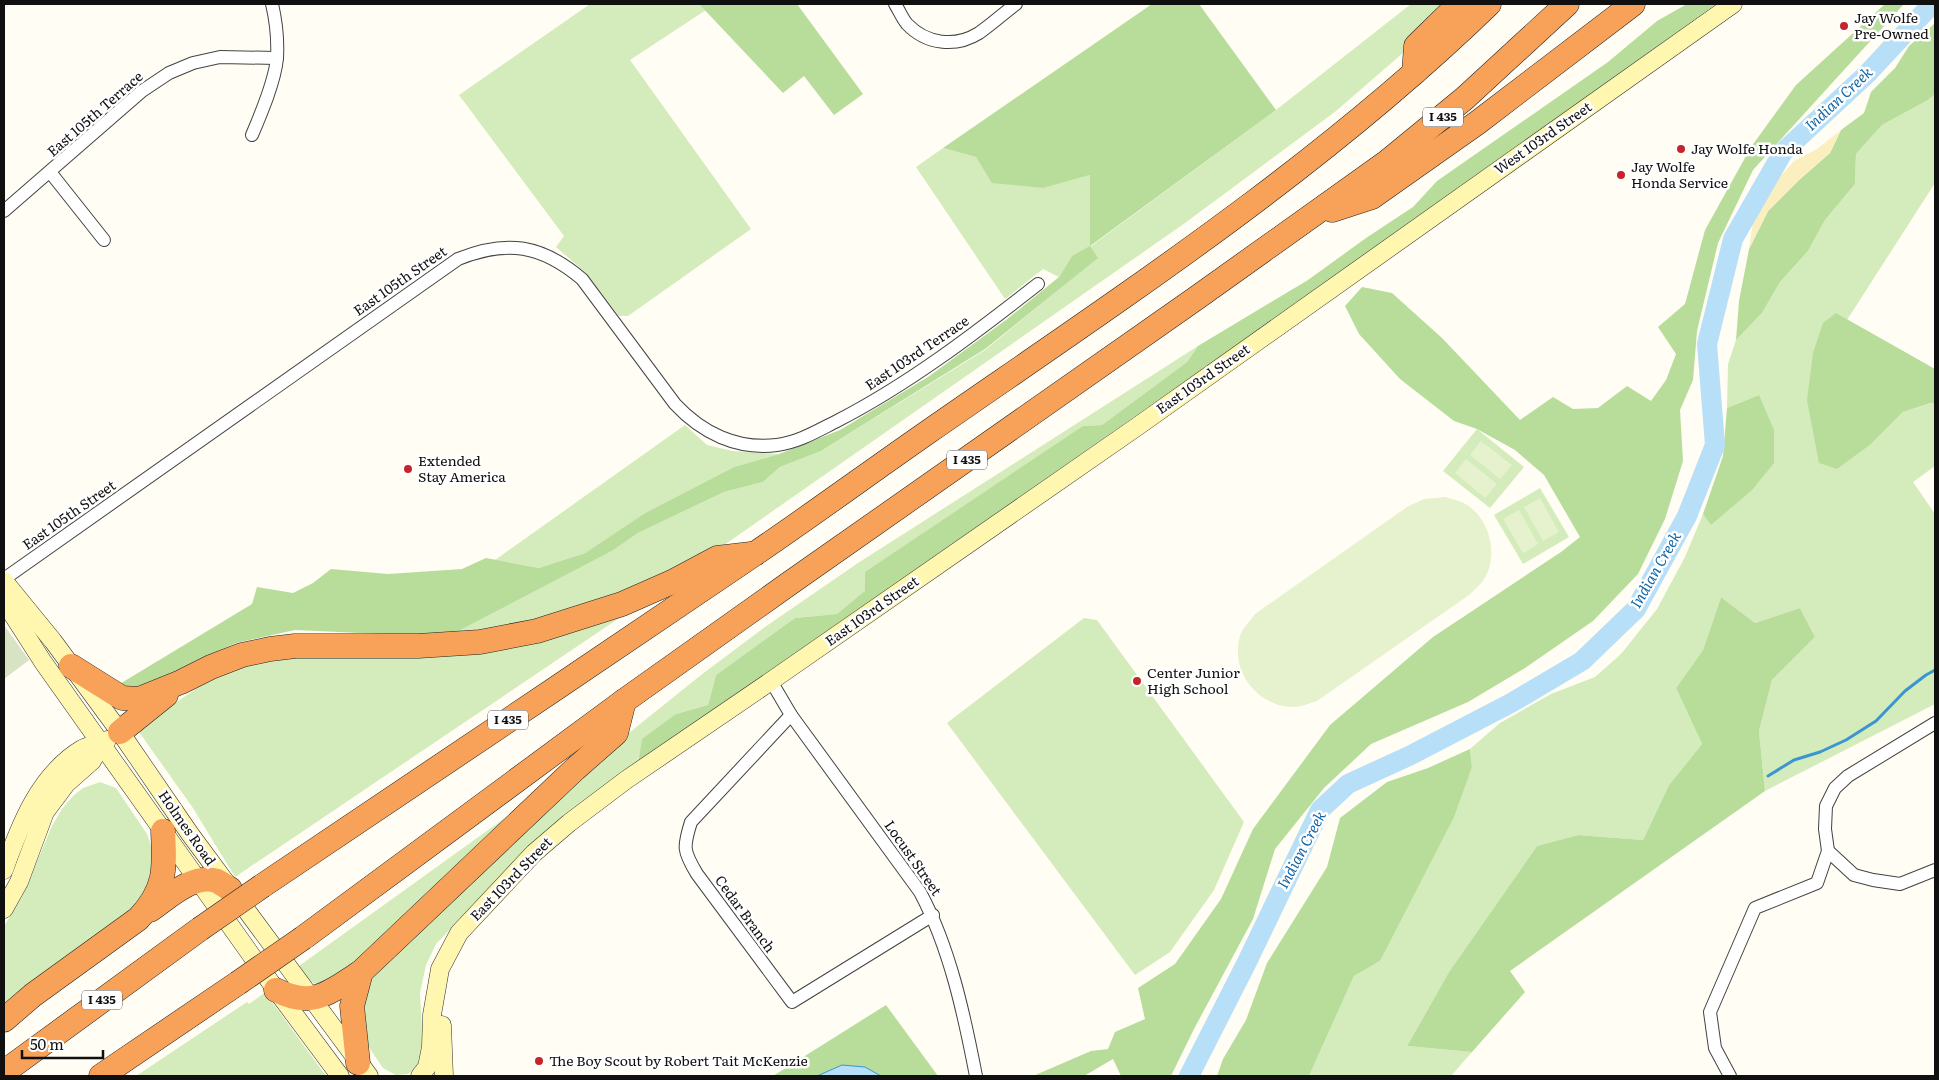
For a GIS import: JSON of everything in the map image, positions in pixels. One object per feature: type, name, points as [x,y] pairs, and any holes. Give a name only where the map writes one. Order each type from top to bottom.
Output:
[{"type":"highway","points":[[1414,73],[1416,46],[1459,4]]},
{"type":"highway","name":"I 435","points":[[4,1072],[200,929],[755,554],[1052,347],[1282,182],[1448,44],[1489,4]]},
{"type":"highway","name":"I 435","points":[[101,1076],[303,938],[624,701],[1387,162],[1465,98],[1567,4]]},
{"type":"highway","points":[[1309,218],[1372,197],[1410,168],[1477,123],[1633,4]]},
{"type":"highway","points":[[71,666],[122,698],[139,699],[182,682],[211,667],[242,655],[270,648],[295,646],[427,646],[480,642],[537,631],[622,604],[656,590],[717,558],[755,554]]},
{"type":"highway","points":[[111,738],[182,682]]},
{"type":"highway","points":[[276,990],[291,998],[312,999],[329,992],[361,972],[616,733],[624,701]]},
{"type":"highway","points":[[138,919],[151,906],[162,881],[165,865],[163,831]]},
{"type":"highway","points":[[4,1020],[33,995],[177,891],[193,883],[216,881],[230,889]]},
{"type":"highway","points":[[361,972],[352,1006],[362,1073]]},
{"type":"street","points":[[252,136],[263,110],[277,58],[275,18],[272,4]]},
{"type":"street","points":[[895,4],[906,23],[920,35],[942,42],[960,41],[978,33],[1016,4]]},
{"type":"street","name":"West 103rd Street","points":[[1354,273],[1733,4]]},
{"type":"street","name":"East 105th Terrace","points":[[4,211],[142,91],[169,73],[194,63],[220,57],[277,58]]},
{"type":"street","points":[[50,172],[104,240]]},
{"type":"street","name":"East 105th Street","points":[[4,580],[458,259],[478,250],[498,246],[519,247],[545,254],[565,265],[582,279],[675,404],[686,416],[702,428],[719,437],[738,443],[758,446],[777,445],[806,437]]},
{"type":"street","name":"East 103rd Street","points":[[420,1076],[427,1066],[431,1048],[432,1015],[440,969],[459,933],[536,850],[626,780],[1138,426],[1354,273]]},
{"type":"street","name":"East 103rd Terrace","points":[[806,437],[854,412],[946,354],[1038,284]]},
{"type":"street","name":"Holmes Road","points":[[4,580],[71,666],[163,831],[276,990],[362,1073]]},
{"type":"street","name":"Holmes Road","points":[[4,601],[43,662],[111,738],[190,834],[312,999],[362,1073]]},
{"type":"street","name":"Locust Street","points":[[771,681],[791,714],[920,892],[932,915],[944,945],[976,1076]]},
{"type":"street","name":"Cedar Branch","points":[[791,714],[691,822],[685,843],[688,860],[697,874],[792,1002],[932,915]]},
{"type":"street","points":[[1730,1076],[1715,1048],[1710,1012],[1755,908],[1817,883],[1828,851],[1825,829],[1826,806],[1835,788],[1848,776],[1935,724]]},
{"type":"street","points":[[4,870],[17,833],[33,800],[55,771],[84,747],[111,738]]},
{"type":"street","points":[[4,909],[19,882],[45,812],[66,784],[92,761],[111,738]]},
{"type":"street","points":[[1828,851],[1854,875],[1873,880],[1900,884],[1935,870]]},
{"type":"street","name":"East 103rd Street","points":[[437,992],[441,1016],[444,1076]]},
{"type":"green space","points":[[590,4],[699,4],[706,10],[630,60],[751,229],[628,316],[619,316],[585,272],[556,247],[564,236],[459,95]]},
{"type":"green space","points":[[699,4],[797,4],[863,94],[834,115],[804,76],[783,93]]},
{"type":"green space","points":[[1152,4],[1199,4],[1276,110],[1090,246],[1090,175],[1043,188],[992,183],[976,157],[943,148]]},
{"type":"green space","points":[[1411,4],[1452,4],[1411,46],[1336,111],[1185,223],[727,543],[700,560],[550,621],[447,637],[612,551],[638,533],[724,492],[763,482],[780,467],[821,451],[985,350],[1097,258],[1072,256],[1059,277],[1043,269],[1005,299],[916,167],[943,148],[976,157],[1042,188],[1090,175],[1091,246],[1276,110]]},
{"type":"green space","points":[[1687,4],[1716,4],[1470,181],[638,765],[642,739],[676,714],[708,705],[716,675],[795,618],[837,614],[865,591],[865,572],[1083,426],[1102,425],[1187,362],[1198,346],[1308,280],[1413,207],[1437,181],[1608,62],[1657,21]]},
{"type":"green space","points":[[1885,4],[1904,4],[1753,170],[1718,243],[1697,331],[1693,380],[1680,410],[1683,461],[1665,519],[1638,574],[1593,621],[1525,668],[1468,702],[1371,744],[1324,788],[1275,849],[1253,919],[1171,1076],[1121,1076],[1113,1059],[1084,1076],[1033,1076],[1091,1051],[1108,1049],[1115,1032],[1145,1019],[1138,988],[1175,964],[1221,899],[1253,829],[1330,725],[1433,637],[1561,552],[1580,537],[1544,475],[1515,450],[1477,429],[1454,421],[1400,379],[1359,334],[1345,306],[1362,287],[1392,293],[1442,338],[1520,420],[1553,397],[1573,409],[1598,408],[1627,386],[1651,401],[1666,380],[1676,354],[1658,327],[1685,304],[1705,230],[1751,147],[1796,85]]},
{"type":"green space","points":[[1935,23],[1935,94],[1928,100],[1882,125],[1856,154],[1855,184],[1825,220],[1808,251],[1780,282],[1762,313],[1736,340],[1739,301],[1749,249],[1768,211],[1830,153],[1841,130],[1864,113],[1871,92],[1895,68],[1909,46]]},
{"type":"green space","points":[[1935,94],[1935,183],[1847,320],[1836,313],[1871,444],[1903,412],[1932,403],[1935,404],[1935,466],[1913,482],[1935,514],[1935,704],[1765,791],[1759,731],[1772,680],[1815,637],[1800,608],[1755,623],[1721,597],[1703,650],[1676,688],[1702,744],[1669,785],[1643,840],[1578,835],[1537,846],[1449,972],[1407,1046],[1472,1052],[1451,1076],[1309,1076],[1354,976],[1380,961],[1472,767],[1470,749],[1500,723],[1551,694],[1595,677],[1621,654],[1657,609],[1685,557],[1703,514],[1712,524],[1759,395],[1727,408],[1728,364],[1736,340],[1762,313],[1780,282],[1808,251],[1825,220],[1855,184],[1856,154],[1882,125],[1928,100]]},
{"type":"green space","points":[[1090,246],[1098,258],[985,349],[821,451],[780,467],[763,482],[724,492],[638,533],[612,551],[447,637],[295,630],[236,643],[198,660],[137,695],[118,685],[252,604],[257,587],[293,593],[313,583],[331,569],[388,574],[462,569],[486,558],[539,568],[585,553],[645,513],[734,467],[779,454],[840,430],[928,377],[1006,320],[1059,277],[1072,256]]},
{"type":"green space","points":[[1836,313],[1935,369],[1935,404],[1931,403],[1903,412],[1871,444],[1837,469],[1819,463],[1807,400],[1813,353],[1823,323]]},
{"type":"green space","points":[[1198,346],[1187,362],[1102,425],[1083,426],[837,614],[795,618],[716,675],[708,705],[676,714],[637,765],[506,872],[436,944],[426,965],[420,993],[423,1051],[418,1067],[408,1074],[396,1075],[383,1068],[368,1046],[359,1011],[369,979],[599,757],[701,675],[765,627],[858,563]]},
{"type":"green space","points":[[1759,395],[1774,430],[1774,463],[1752,490],[1711,525],[1703,514],[1723,456],[1727,408]]},
{"type":"green space","points":[[685,425],[707,445],[732,451],[779,454],[734,467],[645,513],[585,553],[539,568],[495,560]]},
{"type":"green space","points":[[1477,429],[1524,467],[1490,508],[1443,471]]},
{"type":"green space","points":[[1481,441],[1512,465],[1500,479],[1470,455]]},
{"type":"green space","points":[[1466,459],[1497,484],[1485,498],[1455,473]]},
{"type":"green space","points":[[1540,488],[1569,537],[1523,564],[1494,515]]},
{"type":"green space","points":[[1445,497],[1467,505],[1482,520],[1487,530],[1490,540],[1491,562],[1488,572],[1480,585],[1469,595],[1317,701],[1297,707],[1281,705],[1268,701],[1249,684],[1242,672],[1238,647],[1241,633],[1255,614],[1407,507],[1424,499]]},
{"type":"green space","points":[[1540,498],[1559,532],[1543,541],[1524,507]]},
{"type":"green space","points":[[1519,510],[1538,544],[1523,553],[1503,519]]},
{"type":"green space","points":[[1721,597],[1755,623],[1800,608],[1815,637],[1772,680],[1759,731],[1765,791],[1510,971],[1525,992],[1472,1052],[1407,1046],[1449,972],[1537,846],[1578,835],[1643,840],[1669,785],[1702,744],[1676,688],[1703,650]]},
{"type":"green space","points":[[640,604],[235,877],[193,808],[139,732],[140,727],[203,684],[242,667],[288,657],[356,657]]},
{"type":"green space","points":[[1084,618],[1097,620],[1244,822],[1214,890],[1170,952],[1135,975],[947,723]]},
{"type":"green space","points":[[4,625],[29,660],[4,679]]},
{"type":"green space","points":[[1470,749],[1472,767],[1454,817],[1380,961],[1354,976],[1309,1076],[1217,1076],[1223,1059],[1246,1020],[1267,963],[1327,867],[1340,818],[1387,782],[1428,768]]},
{"type":"green space","points":[[100,782],[116,788],[147,834],[154,854],[147,900],[4,1011],[4,926],[22,897],[52,826],[62,809],[83,788]]},
{"type":"green space","points":[[545,789],[360,961],[320,985],[305,975],[299,966]]},
{"type":"green space","points":[[267,991],[272,1002],[326,1076],[136,1076],[247,1002],[249,1004]]},
{"type":"green space","points":[[886,1005],[938,1076],[881,1076],[865,1067],[817,1076],[773,1076]]},
{"type":"sand","points":[[1841,130],[1830,153],[1768,211],[1749,249],[1753,221],[1778,179],[1794,161],[1817,149]]},
{"type":"water","points":[[842,1065],[865,1067],[881,1076],[817,1076]]},
{"type":"waterway","name":"Indian Creek","points":[[1189,1076],[1247,962],[1320,810],[1348,784],[1409,756],[1511,703],[1582,661],[1636,609],[1687,516],[1715,445],[1707,344],[1733,239],[1783,152],[1867,74],[1932,4]]},
{"type":"waterway","points":[[1768,776],[1794,760],[1820,752],[1846,740],[1876,721],[1905,691],[1935,670]]},
{"type":"place","name":"Jay Wolfe Pre-Owned","points":[[1844,26]]},
{"type":"place","name":"Jay Wolfe Honda","points":[[1681,149]]},
{"type":"place","name":"Jay Wolfe Honda Service","points":[[1621,175]]},
{"type":"place","name":"Extended Stay America","points":[[408,469]]},
{"type":"place","name":"Center Junior High School","points":[[1137,681]]},
{"type":"place","name":"The Boy Scout by Robert Tait McKenzie","points":[[539,1061]]}]
